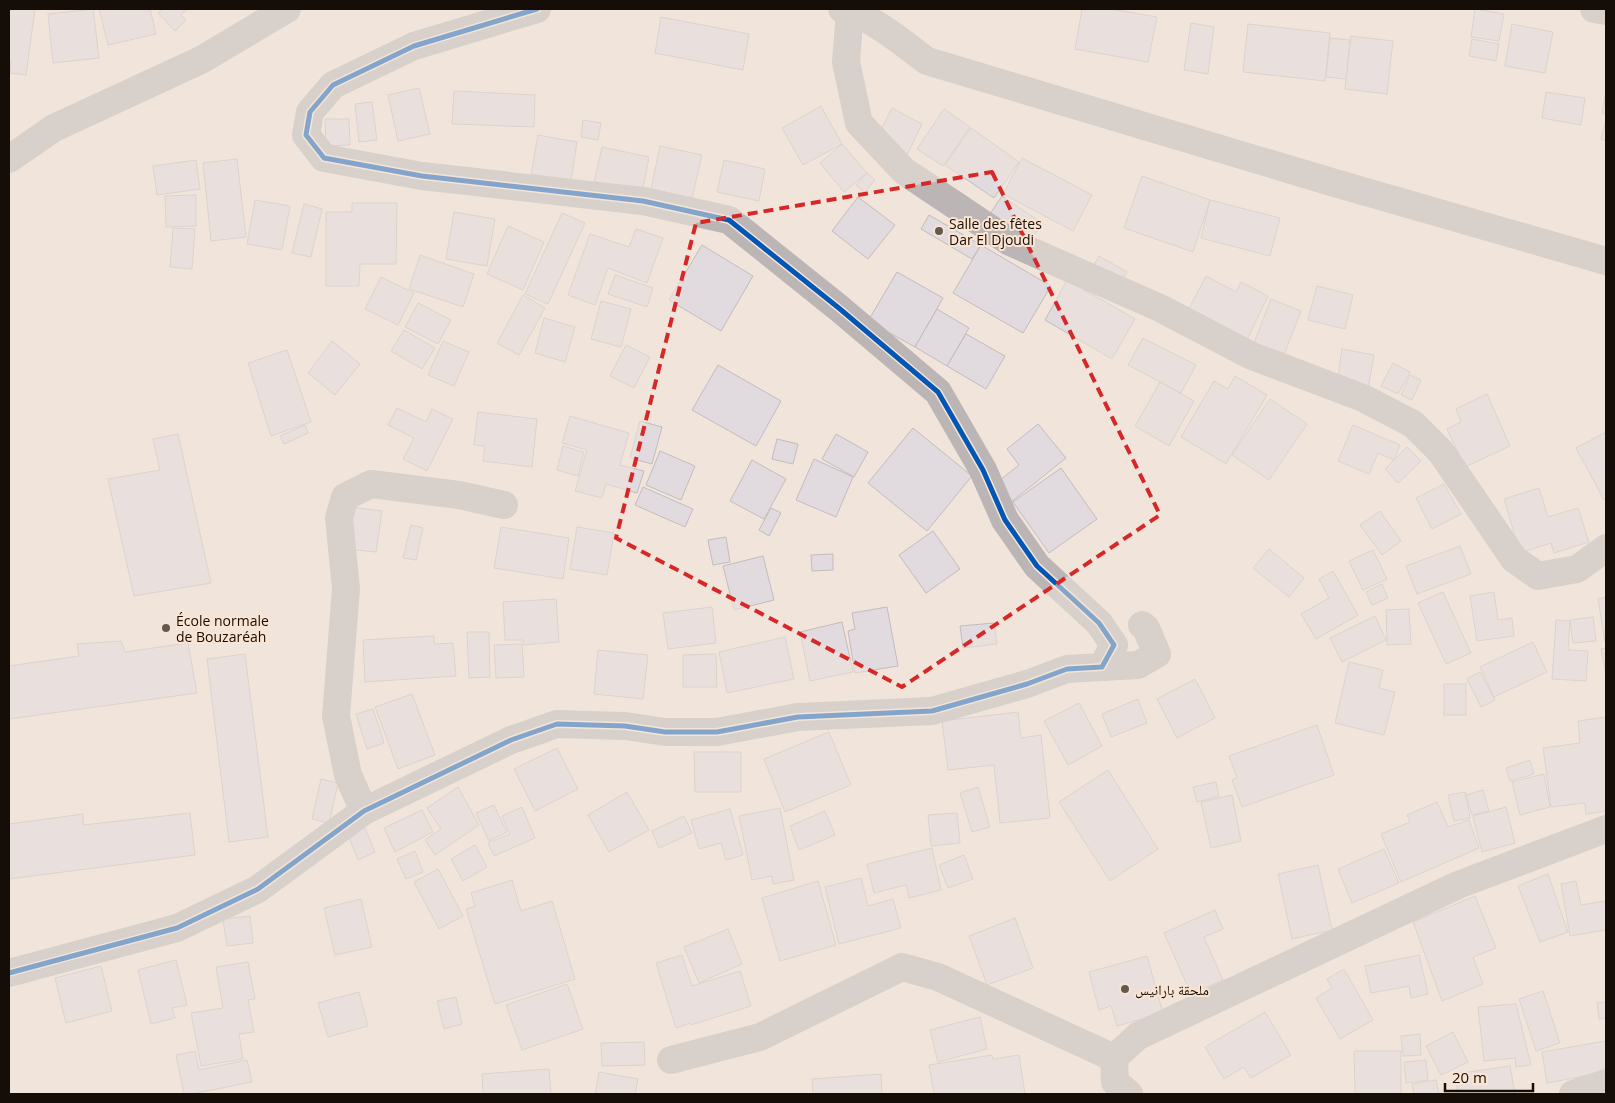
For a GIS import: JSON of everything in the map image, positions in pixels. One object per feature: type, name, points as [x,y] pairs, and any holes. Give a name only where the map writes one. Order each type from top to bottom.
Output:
[{"type":"street","points":[[9,159],[54,128],[201,60],[287,9]]},
{"type":"street","points":[[537,9],[414,46],[333,85],[310,112],[306,135],[324,158],[422,176],[643,201],[729,220],[840,309],[938,392],[983,470],[1005,520],[1037,566],[1099,623],[1114,645],[1102,667]]},
{"type":"street","points":[[1606,261],[1328,181],[927,61],[886,31],[848,9],[846,62],[858,123],[904,171],[1010,242],[1160,308],[1252,356],[1363,398],[1413,424],[1441,452],[1514,559],[1538,576],[1577,569],[1606,548]]},
{"type":"street","points":[[1594,9],[1606,11]]},
{"type":"street","points":[[364,811],[348,775],[336,716],[346,589],[339,518],[345,497],[371,484],[458,495],[504,505]]},
{"type":"street","points":[[9,973],[176,928],[258,889],[364,811],[511,740],[557,724],[625,726],[665,732],[717,732],[798,717],[932,711],[1027,684],[1067,670],[1138,665],[1157,654],[1146,628],[1142,625]]},
{"type":"street","points":[[1129,1094],[1115,1082],[1114,1058],[1138,1036],[1458,885],[1606,829]]},
{"type":"street","points":[[671,1060],[760,1037],[902,967],[938,977],[1114,1058]]},
{"type":"street","points":[[1573,1094],[1606,1083]]},
{"type":"highlighted area","points":[[992,172],[1160,515],[902,687],[616,538],[696,223]]},
{"type":"building","points":[[9,9],[35,9],[26,75],[10,73]]},
{"type":"building","points":[[93,9],[99,58],[53,63],[48,14]]},
{"type":"building","points":[[99,9],[150,9],[156,34],[108,45]]},
{"type":"building","points":[[162,9],[187,9],[181,15],[186,20],[175,31],[158,13]]},
{"type":"building","points":[[1082,9],[1111,9],[1157,17],[1148,62],[1075,49]]},
{"type":"building","points":[[1475,9],[1504,14],[1499,41],[1471,37]]},
{"type":"building","points":[[661,17],[749,34],[743,70],[655,53]]},
{"type":"building","points":[[1191,23],[1214,27],[1208,74],[1184,70]]},
{"type":"building","points":[[1248,24],[1330,33],[1325,81],[1243,72]]},
{"type":"building","points":[[1512,24],[1553,32],[1545,73],[1505,66]]},
{"type":"building","points":[[1351,36],[1393,41],[1387,94],[1345,89]]},
{"type":"building","points":[[1330,38],[1350,40],[1346,79],[1326,77]]},
{"type":"building","points":[[1472,39],[1499,44],[1496,61],[1469,56]]},
{"type":"building","points":[[419,88],[430,134],[398,141],[388,95]]},
{"type":"building","points":[[1606,90],[1606,114],[1602,113]]},
{"type":"building","points":[[454,91],[535,95],[534,127],[452,124]]},
{"type":"building","points":[[1546,92],[1585,98],[1581,125],[1542,118]]},
{"type":"building","points":[[372,102],[377,140],[359,142],[355,104]]},
{"type":"building","points":[[821,106],[842,144],[803,165],[782,128]]},
{"type":"building","points":[[892,108],[922,124],[907,155],[876,139]]},
{"type":"building","points":[[944,109],[970,127],[943,166],[917,149]]},
{"type":"building","points":[[325,119],[349,119],[350,145],[326,146]]},
{"type":"building","points":[[583,120],[601,123],[598,140],[581,137]]},
{"type":"building","points":[[1606,120],[1606,141],[1601,139]]},
{"type":"building","points":[[971,128],[1019,162],[994,198],[945,165]]},
{"type":"building","points":[[538,135],[577,142],[571,181],[531,174]]},
{"type":"building","points":[[842,144],[867,173],[844,192],[820,163]]},
{"type":"building","points":[[660,146],[702,155],[692,198],[651,189]]},
{"type":"building","points":[[602,147],[649,157],[642,193],[594,183]]},
{"type":"building","points":[[1022,158],[1092,195],[1073,231],[1003,194]]},
{"type":"building","points":[[237,159],[246,237],[211,241],[203,163]]},
{"type":"building","points":[[196,160],[200,189],[157,195],[153,166]]},
{"type":"building","points":[[724,160],[765,169],[759,201],[717,192]]},
{"type":"building","points":[[867,173],[875,180],[865,192],[856,185]]},
{"type":"building","points":[[1142,176],[1210,200],[1193,252],[1124,228]]},
{"type":"building","points":[[196,195],[196,226],[166,227],[165,196]]},
{"type":"building","points":[[1002,196],[1042,223],[1030,241],[990,214]]},
{"type":"building","points":[[858,197],[895,225],[868,259],[832,231]]},
{"type":"building","points":[[255,200],[290,206],[282,250],[247,244]]},
{"type":"building","points":[[1210,200],[1280,218],[1270,256],[1201,238]]},
{"type":"building","points":[[352,203],[397,203],[396,264],[360,264],[359,286],[326,286],[326,212],[352,212]]},
{"type":"building","points":[[304,204],[322,209],[311,257],[292,253]]},
{"type":"building","points":[[454,212],[495,219],[487,266],[446,259]]},
{"type":"building","points":[[562,213],[585,223],[548,304],[525,294]]},
{"type":"building","points":[[929,215],[981,245],[972,259],[921,229]]},
{"type":"building","points":[[508,226],[544,242],[523,290],[487,274]]},
{"type":"building","points":[[173,228],[195,229],[192,269],[170,267]]},
{"type":"building","points":[[636,229],[663,238],[647,283],[608,268],[595,305],[568,295],[590,234],[629,247]]},
{"type":"building","points":[[702,245],[753,276],[721,331],[669,300]]},
{"type":"building","points":[[981,245],[1051,286],[1023,333],[953,293]]},
{"type":"building","points":[[420,255],[474,274],[463,307],[409,289]]},
{"type":"building","points":[[1099,256],[1127,272],[1118,287],[1091,271]]},
{"type":"building","points":[[897,272],[943,298],[915,347],[868,321]]},
{"type":"building","points":[[615,275],[653,288],[647,307],[608,294]]},
{"type":"building","points":[[1206,276],[1236,292],[1241,282],[1268,296],[1242,350],[1183,320]]},
{"type":"building","points":[[381,277],[414,293],[398,325],[365,309]]},
{"type":"building","points":[[1067,280],[1135,319],[1112,359],[1045,320]]},
{"type":"building","points":[[1317,286],[1353,295],[1345,329],[1308,320]]},
{"type":"building","points":[[523,295],[545,308],[519,355],[497,343]]},
{"type":"building","points":[[1271,299],[1301,311],[1282,360],[1252,348]]},
{"type":"building","points":[[601,301],[631,309],[621,347],[591,339]]},
{"type":"building","points":[[418,303],[451,320],[438,344],[405,327]]},
{"type":"building","points":[[937,309],[969,328],[947,366],[915,347]]},
{"type":"building","points":[[544,318],[575,327],[565,362],[535,353]]},
{"type":"building","points":[[404,330],[435,348],[422,369],[391,351]]},
{"type":"building","points":[[966,334],[1005,356],[986,389],[947,366]]},
{"type":"building","points":[[1143,338],[1196,365],[1181,393],[1128,365]]},
{"type":"building","points":[[332,341],[360,364],[335,395],[308,373]]},
{"type":"building","points":[[443,341],[469,352],[454,386],[428,375]]},
{"type":"building","points":[[626,345],[650,357],[634,388],[610,376]]},
{"type":"building","points":[[1342,349],[1374,355],[1368,389],[1337,384]]},
{"type":"building","points":[[287,350],[311,422],[271,436],[248,363]]},
{"type":"building","points":[[1393,363],[1410,372],[1398,394],[1381,386]]},
{"type":"building","points":[[718,365],[781,401],[756,446],[692,410]]},
{"type":"building","points":[[1410,375],[1421,380],[1412,400],[1401,395]]},
{"type":"building","points":[[1235,376],[1267,395],[1226,464],[1181,437],[1214,381],[1228,389]]},
{"type":"building","points":[[1160,382],[1194,401],[1169,446],[1135,426]]},
{"type":"building","points":[[1487,394],[1510,446],[1465,467],[1447,429],[1461,422],[1456,409]]},
{"type":"building","points":[[1270,399],[1307,424],[1269,480],[1232,455]]},
{"type":"building","points":[[397,408],[426,422],[432,409],[453,419],[427,471],[403,459],[414,438],[388,425]]},
{"type":"building","points":[[478,412],[537,419],[532,467],[483,461],[485,446],[474,445]]},
{"type":"building","points":[[570,416],[629,433],[620,465],[644,471],[637,493],[606,484],[602,498],[575,491],[587,450],[562,443]]},
{"type":"building","points":[[640,421],[662,427],[652,464],[630,458]]},
{"type":"building","points":[[1038,424],[1066,458],[1010,503],[995,484],[1019,465],[1007,449]]},
{"type":"building","points":[[305,425],[308,433],[284,444],[280,436]]},
{"type":"building","points":[[1353,425],[1400,445],[1394,460],[1378,453],[1369,474],[1338,461]]},
{"type":"building","points":[[913,428],[972,476],[927,531],[868,483]]},
{"type":"building","points":[[1606,432],[1606,499],[1604,500],[1576,448]]},
{"type":"building","points":[[178,434],[211,583],[134,596],[108,479],[160,470],[153,439]]},
{"type":"building","points":[[836,434],[868,452],[854,477],[822,459]]},
{"type":"building","points":[[777,439],[798,444],[793,464],[772,459]]},
{"type":"building","points":[[563,446],[584,452],[578,476],[557,470]]},
{"type":"building","points":[[1407,447],[1421,461],[1398,483],[1385,469]]},
{"type":"building","points":[[660,451],[695,466],[681,500],[646,485]]},
{"type":"building","points":[[814,459],[853,477],[836,517],[796,500]]},
{"type":"building","points":[[752,460],[786,479],[764,519],[730,501]]},
{"type":"building","points":[[1061,468],[1097,519],[1049,553],[1013,502]]},
{"type":"building","points":[[1444,484],[1461,514],[1432,529],[1416,498]]},
{"type":"building","points":[[643,487],[693,509],[685,527],[635,505]]},
{"type":"building","points":[[1539,488],[1548,517],[1578,508],[1589,542],[1554,553],[1551,543],[1520,553],[1504,499]]},
{"type":"building","points":[[352,507],[382,511],[376,552],[347,549]]},
{"type":"building","points":[[771,508],[781,513],[769,536],[759,530]]},
{"type":"building","points":[[1380,511],[1401,541],[1382,555],[1360,525]]},
{"type":"building","points":[[411,525],[423,528],[416,560],[403,558]]},
{"type":"building","points":[[501,527],[569,538],[563,579],[494,568]]},
{"type":"building","points":[[577,527],[614,533],[607,575],[570,569]]},
{"type":"building","points":[[933,531],[960,569],[926,593],[899,555]]},
{"type":"building","points":[[726,537],[730,562],[713,565],[708,540]]},
{"type":"building","points":[[1460,546],[1471,574],[1417,594],[1406,566]]},
{"type":"building","points":[[1269,549],[1304,578],[1289,597],[1253,568]]},
{"type":"building","points":[[1373,550],[1387,579],[1363,590],[1349,561]]},
{"type":"building","points":[[833,554],[833,570],[812,571],[811,555]]},
{"type":"building","points":[[763,556],[774,600],[734,610],[723,566]]},
{"type":"building","points":[[1333,571],[1358,615],[1316,639],[1301,614],[1329,598],[1319,579]]},
{"type":"building","points":[[1382,584],[1388,598],[1372,605],[1366,592]]},
{"type":"building","points":[[1443,592],[1471,653],[1446,664],[1418,603]]},
{"type":"building","points":[[1494,592],[1498,620],[1512,618],[1514,636],[1477,641],[1470,596]]},
{"type":"building","points":[[1606,597],[1606,642],[1605,642],[1598,599]]},
{"type":"building","points":[[556,599],[559,642],[523,645],[523,640],[505,640],[503,602]]},
{"type":"building","points":[[712,607],[716,643],[668,649],[663,613]]},
{"type":"building","points":[[887,607],[898,666],[855,673],[848,631],[855,629],[852,613]]},
{"type":"building","points":[[1409,609],[1411,644],[1387,645],[1386,610]]},
{"type":"building","points":[[1375,616],[1386,640],[1342,662],[1330,638]]},
{"type":"building","points":[[1593,617],[1596,641],[1573,643],[1570,620]]},
{"type":"building","points":[[1556,620],[1570,621],[1568,650],[1588,651],[1586,681],[1552,679]]},
{"type":"building","points":[[842,622],[853,672],[810,681],[800,632]]},
{"type":"building","points":[[994,623],[997,644],[963,648],[960,626]]},
{"type":"building","points":[[467,632],[489,632],[490,677],[469,678]]},
{"type":"building","points":[[434,636],[434,644],[453,643],[456,676],[365,682],[363,640]]},
{"type":"building","points":[[785,637],[794,679],[727,693],[719,652]]},
{"type":"building","points":[[121,641],[125,652],[188,643],[197,693],[9,719],[9,666],[79,656],[77,644]]},
{"type":"building","points":[[1533,642],[1547,672],[1494,697],[1480,667]]},
{"type":"building","points":[[522,644],[524,677],[496,678],[494,645]]},
{"type":"building","points":[[1606,648],[1606,674],[1601,649]]},
{"type":"building","points":[[598,650],[648,655],[643,699],[594,694]]},
{"type":"building","points":[[245,654],[268,837],[229,842],[207,659]]},
{"type":"building","points":[[716,654],[717,687],[683,687],[683,655]]},
{"type":"building","points":[[1349,662],[1383,670],[1379,688],[1395,692],[1384,735],[1335,723]]},
{"type":"building","points":[[1480,672],[1495,700],[1481,707],[1467,679]]},
{"type":"building","points":[[1195,679],[1215,718],[1177,738],[1157,699]]},
{"type":"building","points":[[1444,684],[1466,684],[1466,715],[1444,715]]},
{"type":"building","points":[[412,694],[435,755],[398,769],[375,707]]},
{"type":"building","points":[[1138,699],[1147,723],[1111,737],[1102,714]]},
{"type":"building","points":[[1079,703],[1102,746],[1068,765],[1044,721]]},
{"type":"building","points":[[373,709],[384,743],[367,749],[356,714]]},
{"type":"building","points":[[1018,712],[1021,738],[1041,735],[1050,818],[1000,823],[994,765],[948,770],[942,721]]},
{"type":"building","points":[[1606,717],[1606,811],[1586,814],[1585,803],[1551,807],[1543,748],[1580,743],[1578,721]]},
{"type":"building","points":[[1317,725],[1334,775],[1242,807],[1232,780],[1237,778],[1229,756]]},
{"type":"building","points":[[829,732],[851,785],[785,812],[764,759]]},
{"type":"building","points":[[557,748],[578,789],[535,811],[514,769]]},
{"type":"building","points":[[694,752],[741,752],[741,792],[695,792]]},
{"type":"building","points":[[1530,760],[1534,774],[1510,781],[1506,768]]},
{"type":"building","points":[[1108,770],[1158,849],[1110,881],[1059,802]]},
{"type":"building","points":[[1544,774],[1550,807],[1520,815],[1512,782]]},
{"type":"building","points":[[321,779],[338,783],[329,823],[312,819]]},
{"type":"building","points":[[1216,782],[1219,796],[1197,802],[1193,787]]},
{"type":"building","points":[[458,787],[479,825],[435,855],[425,840],[441,829],[427,808]]},
{"type":"building","points":[[978,787],[990,827],[972,832],[960,793]]},
{"type":"building","points":[[1483,790],[1489,811],[1472,815],[1466,795]]},
{"type":"building","points":[[627,792],[649,830],[609,852],[588,815]]},
{"type":"building","points":[[1465,792],[1470,818],[1454,821],[1448,795]]},
{"type":"building","points":[[1232,795],[1241,841],[1211,848],[1201,802]]},
{"type":"building","points":[[1437,802],[1448,827],[1469,820],[1479,848],[1401,882],[1381,834],[1410,822],[1407,815]]},
{"type":"building","points":[[494,805],[507,832],[489,841],[476,813]]},
{"type":"building","points":[[522,807],[535,838],[494,856],[488,843],[510,834],[502,816]]},
{"type":"building","points":[[1506,807],[1515,843],[1482,852],[1473,816]]},
{"type":"building","points":[[780,808],[794,880],[773,884],[772,876],[752,880],[739,816]]},
{"type":"building","points":[[730,809],[743,855],[726,860],[721,843],[699,849],[691,820]]},
{"type":"building","points":[[422,810],[433,832],[395,852],[384,828]]},
{"type":"building","points":[[825,811],[835,835],[799,850],[790,826]]},
{"type":"building","points":[[190,813],[195,855],[9,879],[9,824],[83,814],[83,825]]},
{"type":"building","points":[[957,813],[960,843],[931,846],[928,815]]},
{"type":"building","points":[[684,816],[692,833],[659,848],[652,831]]},
{"type":"building","points":[[365,828],[375,852],[358,860],[348,835]]},
{"type":"building","points":[[475,845],[487,867],[463,881],[451,859]]},
{"type":"building","points":[[932,848],[941,890],[909,898],[906,885],[874,893],[867,864]]},
{"type":"building","points":[[1384,849],[1399,883],[1352,903],[1338,869]]},
{"type":"building","points":[[415,851],[423,872],[406,879],[397,859]]},
{"type":"building","points":[[964,855],[973,879],[948,888],[939,865]]},
{"type":"building","points":[[1318,865],[1332,930],[1292,939],[1278,874]]},
{"type":"building","points":[[438,869],[463,916],[439,929],[414,882]]},
{"type":"building","points":[[1548,874],[1568,932],[1540,942],[1518,886]]},
{"type":"building","points":[[861,878],[868,906],[893,899],[901,928],[839,944],[825,887]]},
{"type":"building","points":[[512,880],[521,911],[552,901],[575,979],[495,1004],[466,909],[475,906],[471,893]]},
{"type":"building","points":[[818,881],[836,945],[780,961],[762,898]]},
{"type":"building","points":[[1576,881],[1581,905],[1606,901],[1606,930],[1570,936],[1561,884]]},
{"type":"building","points":[[1475,896],[1496,948],[1473,957],[1483,984],[1442,1001],[1413,922]]},
{"type":"building","points":[[361,899],[372,947],[335,955],[324,908]]},
{"type":"building","points":[[1215,910],[1223,929],[1204,937],[1223,980],[1191,994],[1164,933]]},
{"type":"building","points":[[250,916],[253,943],[227,946],[223,919]]},
{"type":"building","points":[[1015,918],[1033,968],[987,985],[969,936]]},
{"type":"building","points":[[728,929],[742,964],[699,983],[684,947]]},
{"type":"building","points":[[682,955],[692,986],[740,971],[751,1006],[676,1028],[656,963]]},
{"type":"building","points":[[1419,955],[1428,994],[1411,998],[1409,986],[1371,993],[1365,966]]},
{"type":"building","name":"ملحقة بارانيس","points":[[1147,956],[1163,1013],[1117,1026],[1111,1006],[1099,1010],[1089,972]]},
{"type":"building","points":[[176,960],[187,1005],[172,1008],[175,1018],[151,1024],[138,970]]},
{"type":"building","points":[[248,962],[255,999],[248,1000],[254,1032],[239,1034],[243,1059],[201,1066],[191,1013],[223,1008],[216,967]]},
{"type":"building","points":[[101,966],[112,1011],[66,1023],[55,978]]},
{"type":"building","points":[[1344,969],[1373,1020],[1340,1039],[1316,998],[1332,988],[1327,979]]},
{"type":"building","points":[[567,984],[583,1029],[522,1050],[506,1005]]},
{"type":"building","points":[[1543,991],[1560,1043],[1536,1051],[1519,999]]},
{"type":"building","points":[[359,992],[368,1026],[328,1037],[318,1003]]},
{"type":"building","points":[[456,997],[462,1024],[444,1029],[437,1001]]},
{"type":"building","points":[[1606,1002],[1606,1018],[1599,1019],[1597,1003]]},
{"type":"building","points":[[1516,1004],[1531,1065],[1516,1067],[1515,1058],[1484,1061],[1478,1007]]},
{"type":"building","points":[[1265,1012],[1291,1055],[1251,1078],[1244,1067],[1224,1079],[1205,1047]]},
{"type":"building","points":[[980,1017],[987,1049],[938,1062],[930,1030]]},
{"type":"building","points":[[1453,1032],[1468,1062],[1441,1075],[1426,1046]]},
{"type":"building","points":[[1420,1034],[1421,1055],[1403,1056],[1401,1036]]},
{"type":"building","points":[[1606,1041],[1606,1072],[1547,1083],[1542,1052]]},
{"type":"building","points":[[644,1042],[645,1065],[602,1066],[601,1043]]},
{"type":"building","points":[[195,1051],[199,1070],[247,1060],[252,1082],[184,1094],[176,1055]]},
{"type":"building","points":[[1354,1051],[1401,1051],[1401,1094],[1355,1094]]},
{"type":"building","points":[[992,1055],[993,1059],[1019,1055],[1025,1094],[934,1094],[929,1065]]},
{"type":"building","points":[[1426,1060],[1428,1080],[1406,1083],[1404,1062]]},
{"type":"building","points":[[1510,1066],[1515,1094],[1458,1094],[1455,1074]]},
{"type":"building","points":[[549,1069],[551,1094],[483,1094],[482,1074]]},
{"type":"building","points":[[599,1072],[638,1079],[635,1094],[595,1094]]},
{"type":"building","points":[[881,1074],[882,1094],[813,1094],[812,1079]]},
{"type":"building","points":[[1436,1080],[1439,1094],[1414,1094],[1412,1084]]},
{"type":"cycle path","points":[[9,973],[177,928],[258,889],[364,811],[511,740],[557,724],[625,726],[665,732],[717,732],[798,717],[932,711],[1027,684],[1067,669],[1102,667],[1114,645],[1099,623],[1037,566],[1005,520],[983,470],[938,392],[840,309],[729,220],[643,201],[422,176],[324,158],[306,135],[310,112],[333,85],[414,46],[537,9]]},
{"type":"place","name":"Salle des fêtes Dar El Djoudi","points":[[939,231]]},
{"type":"place","name":"École normale de Bouzaréah","points":[[166,628]]},
{"type":"place","name":"ملحقة بارانيس","points":[[1125,989]]}]
